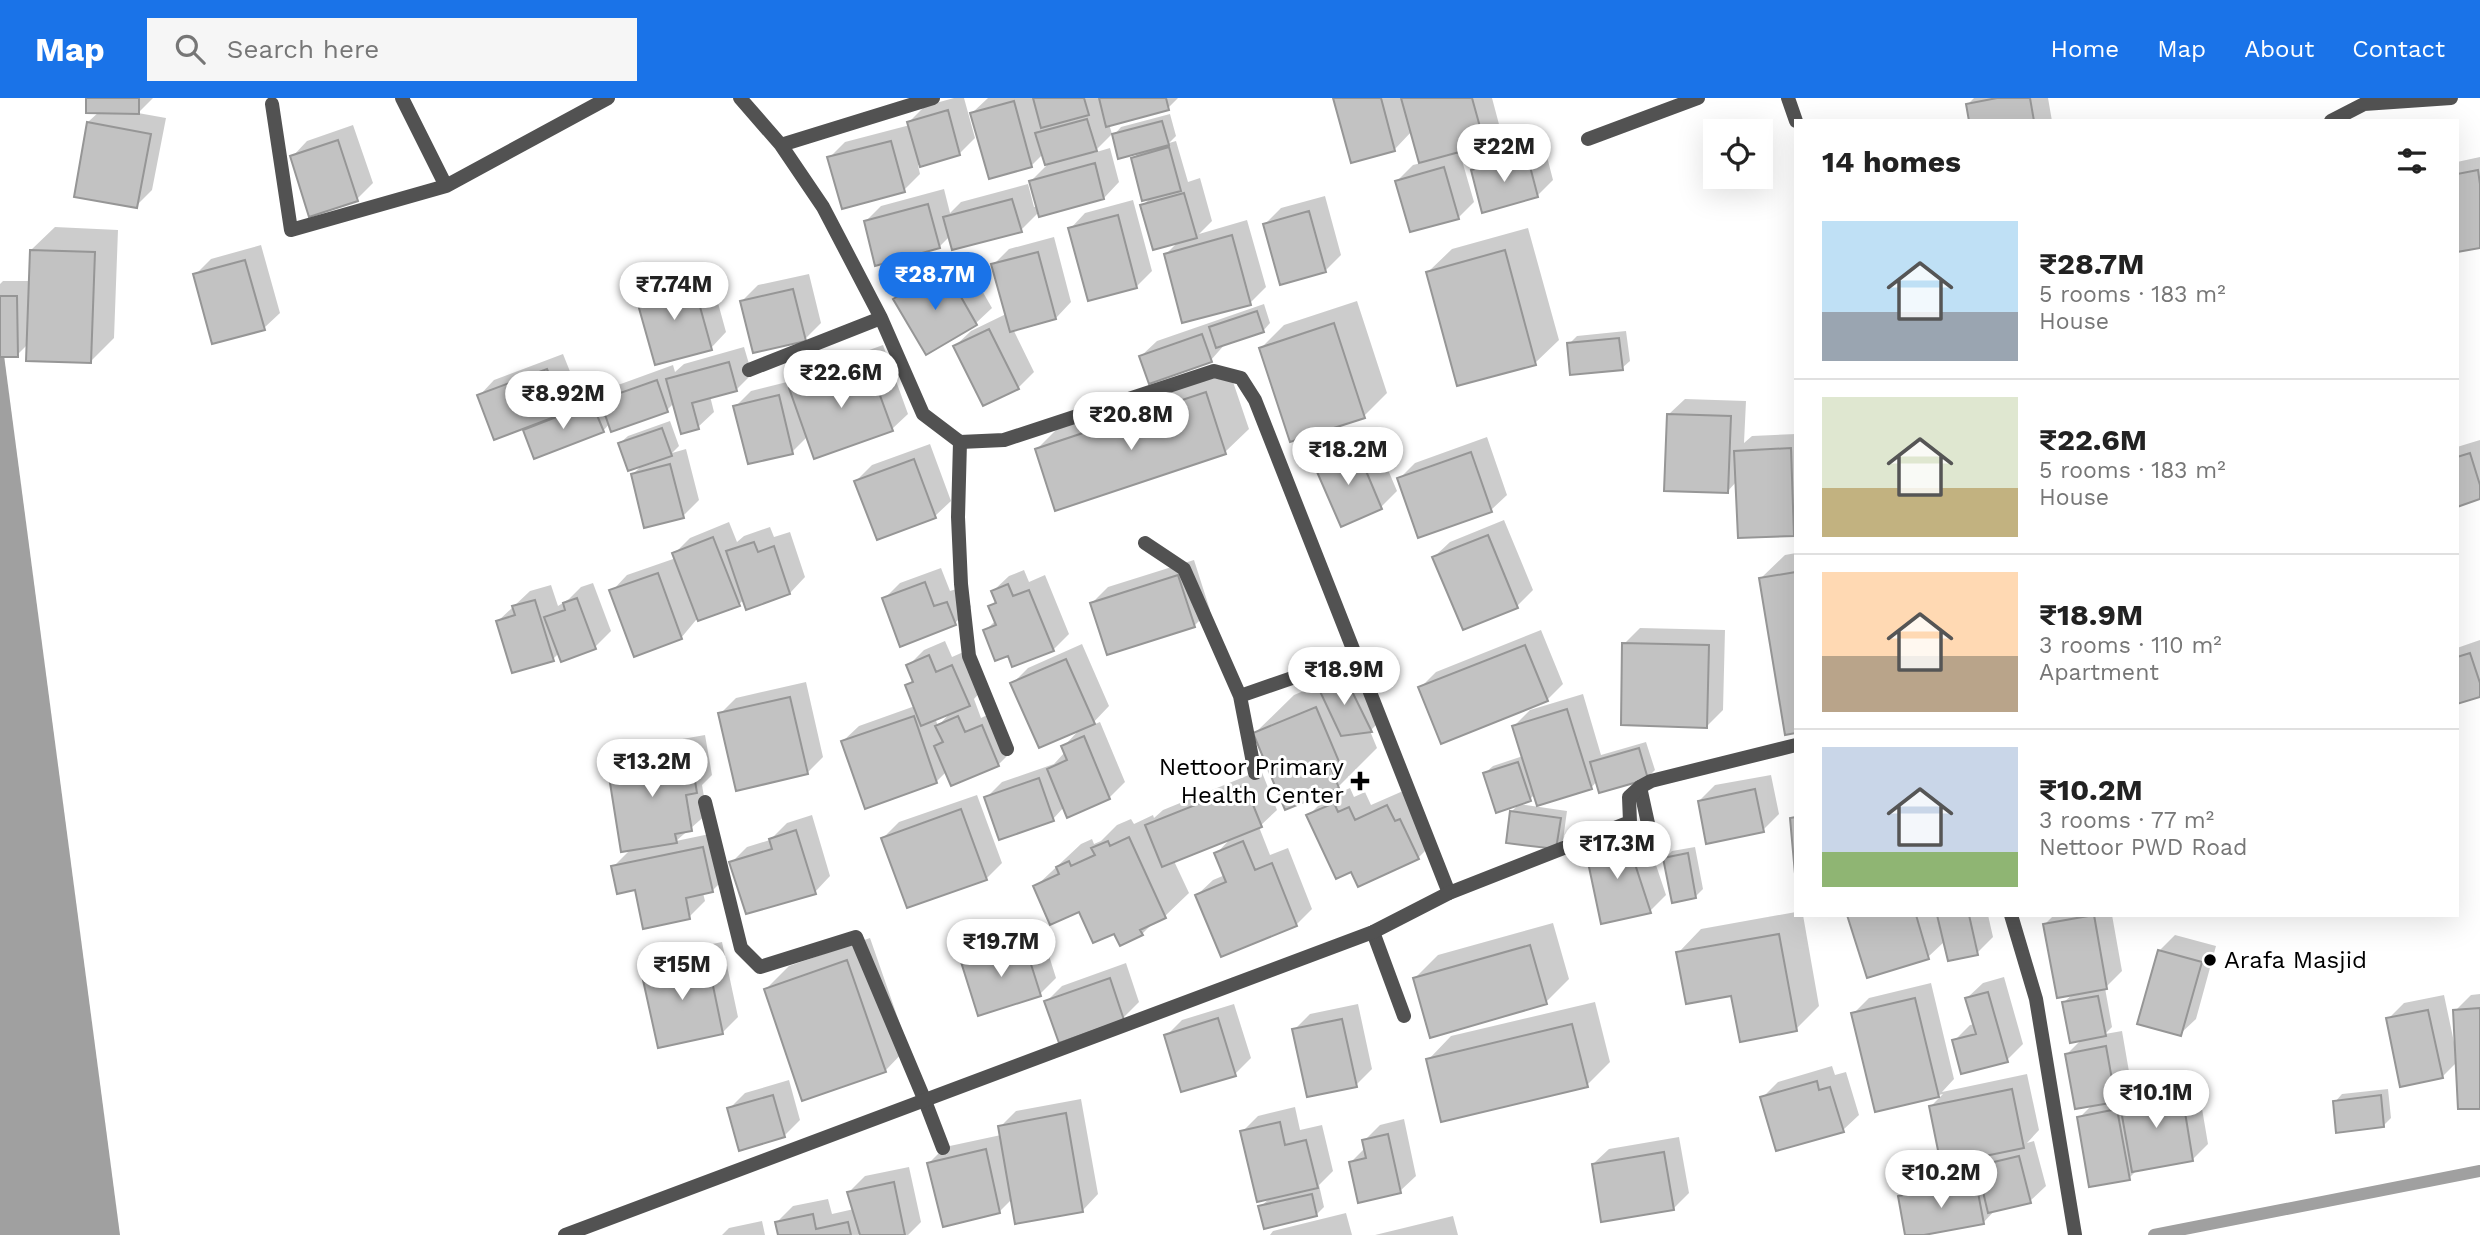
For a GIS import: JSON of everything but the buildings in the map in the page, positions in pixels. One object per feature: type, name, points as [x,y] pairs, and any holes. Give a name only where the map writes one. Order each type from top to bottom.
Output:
[{"type":"street","points":[[402,98],[446,186]]},
{"type":"street","points":[[272,104],[291,230],[446,186],[608,98]]},
{"type":"street","points":[[740,98],[781,145],[823,206],[881,318],[923,414],[960,442],[1004,440],[1214,371],[1241,379],[1255,400],[1449,893]]},
{"type":"street","points":[[781,145],[933,98]]},
{"type":"street","points":[[1588,139],[1698,98]]},
{"type":"street","points":[[1788,98],[1795,119]]},
{"type":"street","points":[[2335,119],[2364,104],[2451,98]]},
{"type":"street","points":[[749,370],[881,318]]},
{"type":"street","points":[[960,442],[958,517],[961,584],[969,656],[1007,749]]},
{"type":"street","points":[[1145,543],[1184,569],[1240,696],[1255,773]]},
{"type":"street","points":[[1240,696],[1356,656]]},
{"type":"street","points":[[565,1235],[1373,932],[1449,893],[1630,822],[1629,797],[1651,782],[1794,745]]},
{"type":"street","points":[[1640,787],[1654,850]]},
{"type":"street","points":[[705,802],[741,948],[760,967],[856,937],[943,1148]]},
{"type":"street","points":[[2012,917],[2036,999],[2075,1235]]},
{"type":"street","points":[[1373,932],[1404,1016]]},
{"type":"shaded area","points":[[0,325],[120,1235],[0,1235]]},
{"type":"waterway","points":[[2154,1235],[2480,1171]]},
{"type":"place","name":"Nettoor Primary Health Center","points":[[1360,781]]},
{"type":"place","name":"Arafa Masjid","points":[[2210,960]]}]
